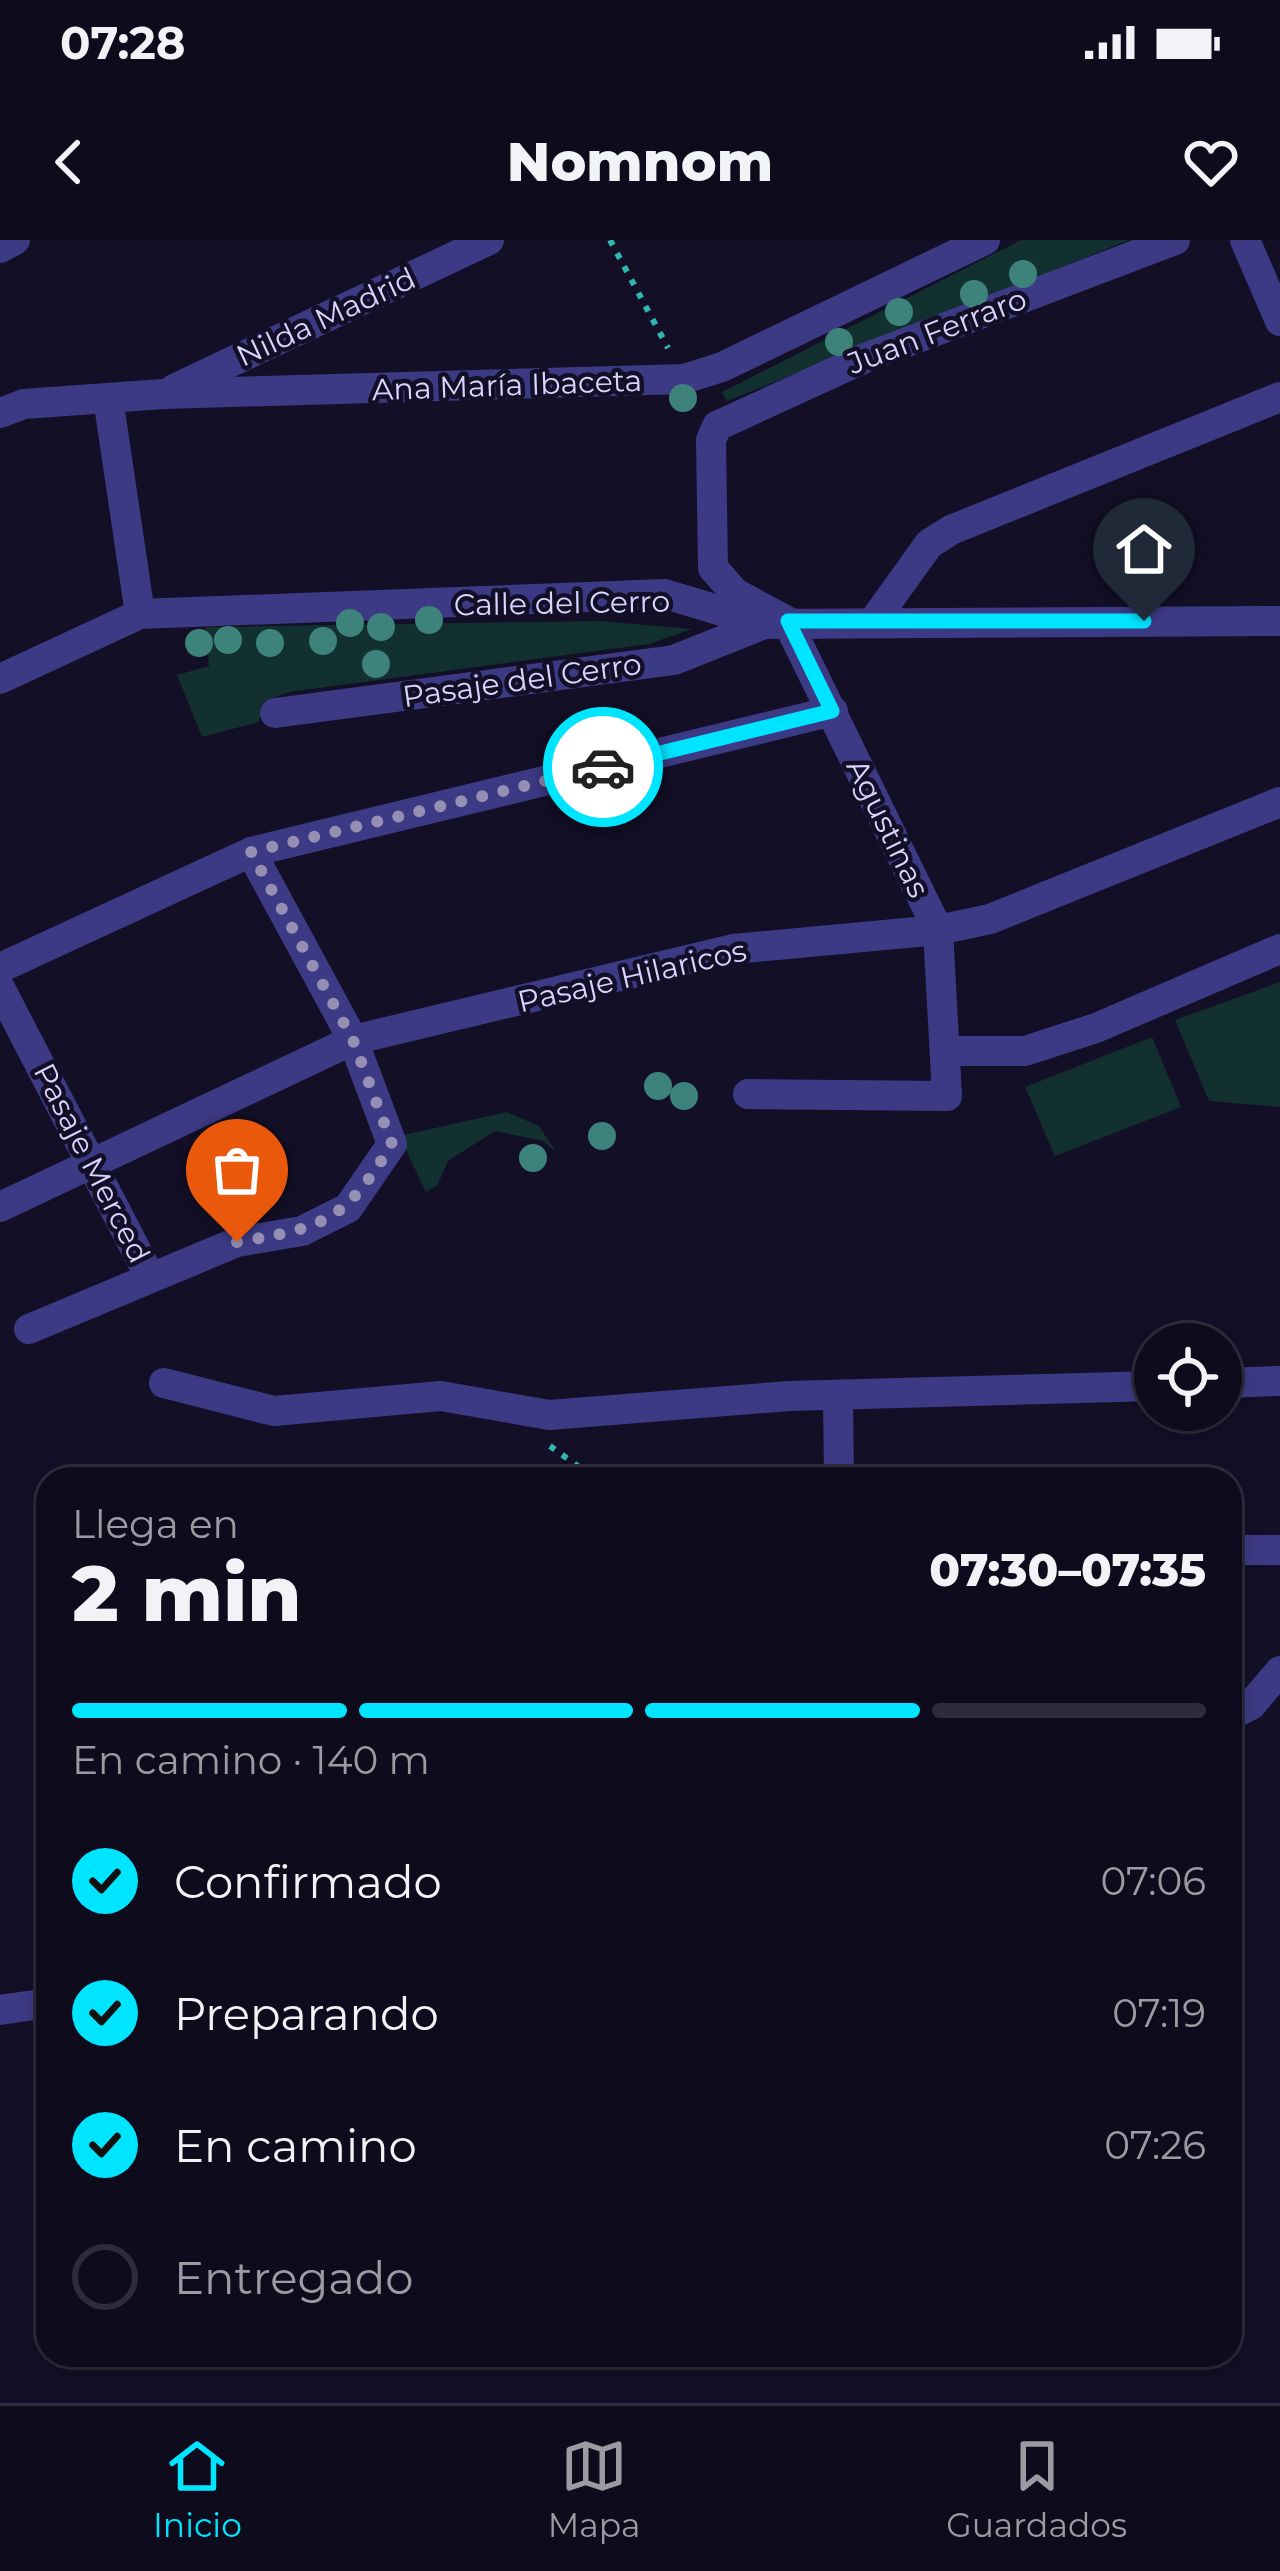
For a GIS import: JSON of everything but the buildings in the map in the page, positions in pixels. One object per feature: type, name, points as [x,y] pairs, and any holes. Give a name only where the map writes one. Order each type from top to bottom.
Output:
[{"type":"street","points":[[0,248],[15,240]]},
{"type":"street","name":"Nilda Madrid","points":[[163,394],[489,240]]},
{"type":"street","name":"Ana María Ibaceta","points":[[0,412],[23,404],[163,394],[684,379],[722,367],[985,240]]},
{"type":"street","name":"Juan Ferraro","points":[[776,622],[735,593],[713,568],[711,440],[728,418],[1175,240]]},
{"type":"street","points":[[1245,240],[1280,321]]},
{"type":"street","points":[[873,622],[929,544],[952,530],[1280,397]]},
{"type":"street","points":[[108,398],[140,614]]},
{"type":"street","name":"Calle del Cerro","points":[[0,679],[140,614],[665,594],[776,622],[1280,621]]},
{"type":"street","name":"Agustinas","points":[[776,622],[832,711],[938,930],[946,1051]]},
{"type":"street","name":"Pasaje del Cerro","points":[[274,713],[674,660],[776,622]]},
{"type":"street","points":[[0,968],[251,852],[832,711]]},
{"type":"street","name":"Pasaje Hilaricos","points":[[0,1207],[353,1040],[734,949],[938,930],[990,919],[1280,802]]},
{"type":"street","points":[[29,1329],[237,1242],[302,1231],[348,1208],[392,1144],[353,1040],[251,852]]},
{"type":"street","points":[[748,1094],[947,1096],[946,1051],[1025,1051],[1096,1028],[1280,949]]},
{"type":"street","name":"Pasaje Merced","points":[[0,988],[149,1276]]},
{"type":"street","points":[[1242,1382],[1280,1381]]},
{"type":"street","points":[[164,1383],[274,1411],[441,1396],[549,1415],[838,1395],[1134,1387]]},
{"type":"street","points":[[838,1395],[839,1467]]},
{"type":"street","points":[[1242,1550],[1280,1550]]},
{"type":"street","points":[[1242,1710],[1280,1671]]},
{"type":"street","points":[[0,2010],[36,2004]]},
{"type":"path","points":[[610,240],[684,379]]},
{"type":"green space","points":[[1021,240],[1129,240],[727,401],[722,392]]},
{"type":"green space","points":[[600,621],[692,629],[649,644],[289,692],[263,702],[259,722],[202,737],[177,675],[209,666],[205,627]]},
{"type":"green space","points":[[1280,982],[1280,1107],[1209,1101],[1175,1020]]},
{"type":"green space","points":[[1152,1037],[1181,1107],[1055,1156],[1025,1087]]},
{"type":"green space","points":[[507,1112],[539,1126],[556,1152],[543,1141],[495,1131],[448,1161],[437,1186],[426,1192],[399,1136]]},
{"type":"way so far","points":[[237,1242],[302,1231],[348,1208],[392,1144],[353,1040],[251,852],[603,767]]},
{"type":"route","points":[[603,767],[832,711],[788,621],[1144,621]]}]
